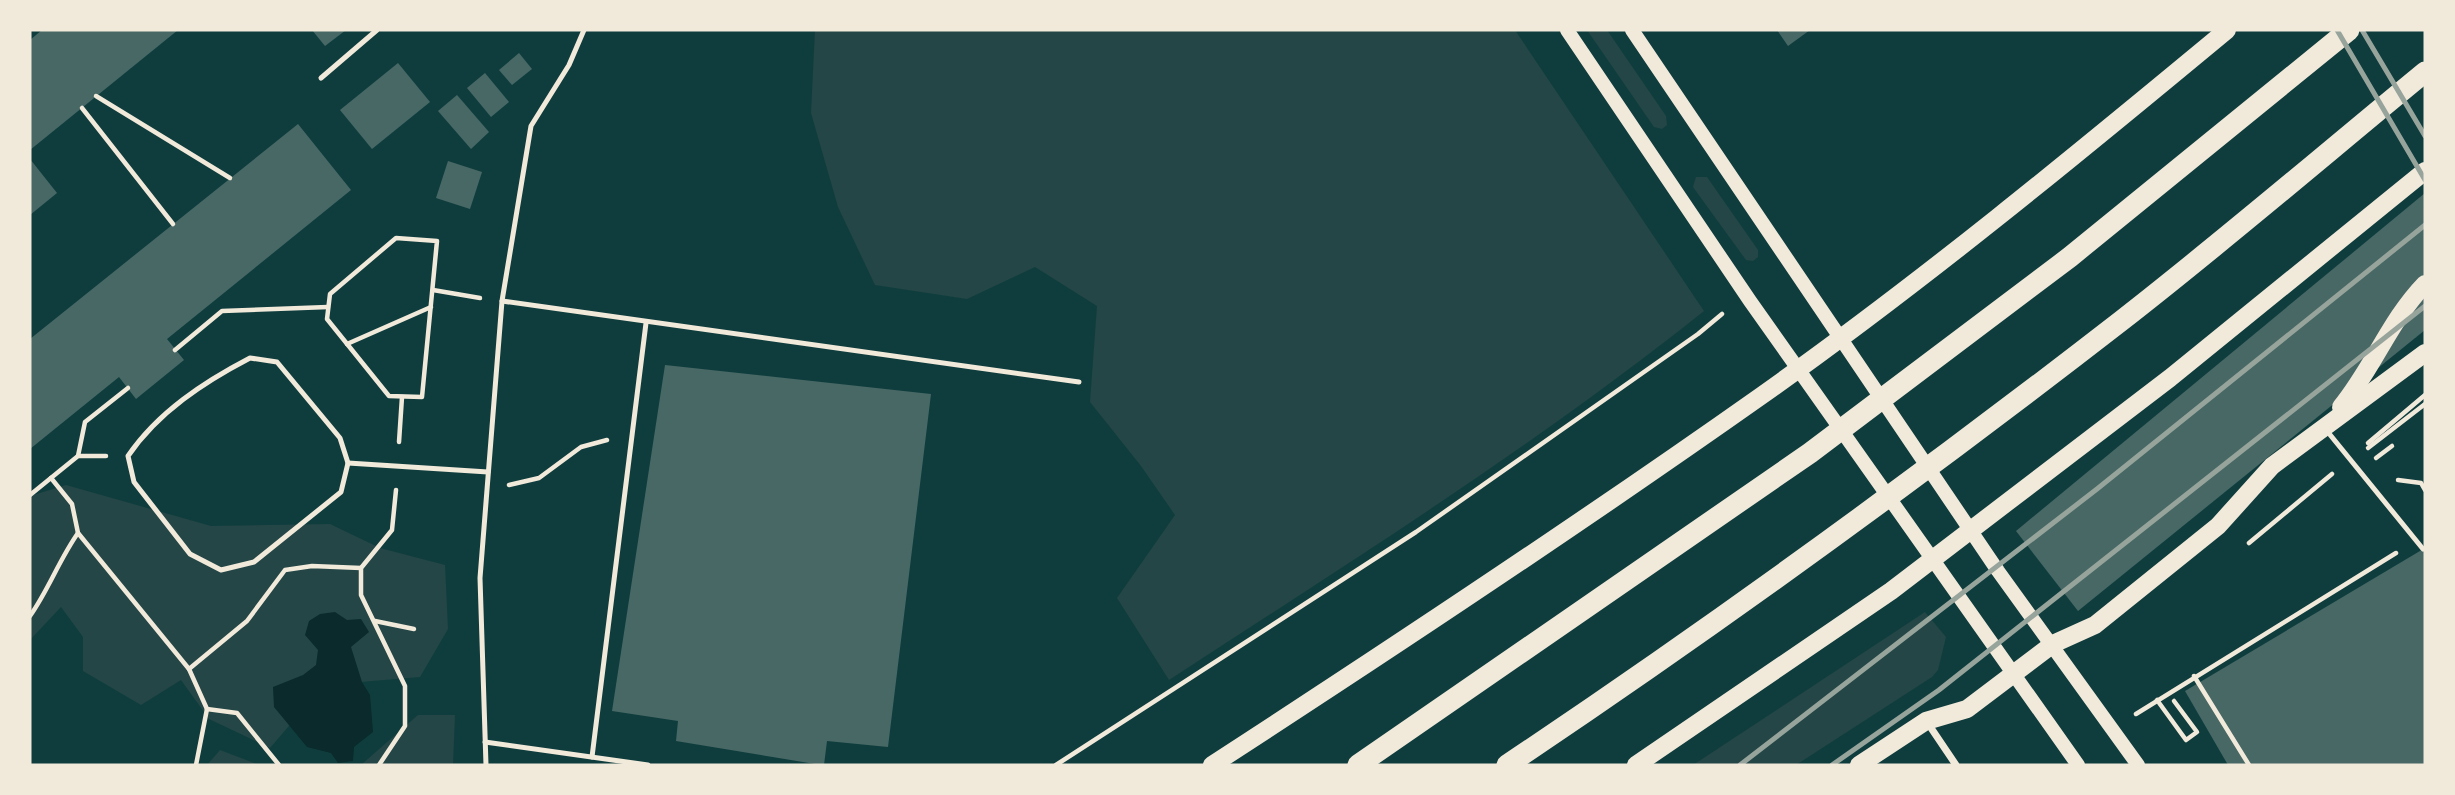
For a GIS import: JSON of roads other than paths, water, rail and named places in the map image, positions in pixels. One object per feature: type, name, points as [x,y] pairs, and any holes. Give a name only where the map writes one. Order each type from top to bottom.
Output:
[{"type":"highway","points":[[1358,765],[1810,453],[2070,257],[2349,30]]},
{"type":"highway","points":[[1507,765],[1614,694],[1847,527],[2122,320],[2425,72]]},
{"type":"main road","points":[[1567,30],[1750,301],[2078,765]]},
{"type":"main road","points":[[1633,30],[1998,571],[2138,765]]},
{"type":"main road","points":[[1212,765],[1522,560],[1763,395],[2028,195],[2227,30]]},
{"type":"main road","points":[[1636,765],[1891,592],[2170,378],[2425,171]]},
{"type":"main road","points":[[2326,423],[2363,381],[2406,304],[2425,285]]},
{"type":"main road","points":[[1859,765],[1927,721],[1967,709],[2053,644],[2095,625],[2208,534],[2272,466],[2326,423],[2425,353]]},
{"type":"street","points":[[1927,721],[1956,765]]},
{"type":"lane","points":[[321,78],[377,30]]},
{"type":"lane","points":[[486,765],[480,578],[502,301],[531,126],[569,65],[584,30]]},
{"type":"lane","points":[[502,301],[1079,382]]},
{"type":"lane","points":[[592,757],[646,323]]},
{"type":"lane","points":[[250,358],[277,362],[340,438],[348,463],[341,492],[254,562],[221,570],[190,554],[134,482],[128,456],[144,433],[208,380],[250,358]]},
{"type":"lane","points":[[2326,423],[2423,549]]},
{"type":"lane","points":[[348,463],[488,472]]},
{"type":"lane","points":[[485,742],[648,765]]},
{"type":"railway","points":[[2337,30],[2425,180]]},
{"type":"railway","points":[[2362,30],[2425,136]]},
{"type":"railway","points":[[1740,765],[2097,489],[2425,225]]},
{"type":"railway","points":[[1832,765],[1939,690],[2425,306]]}]
